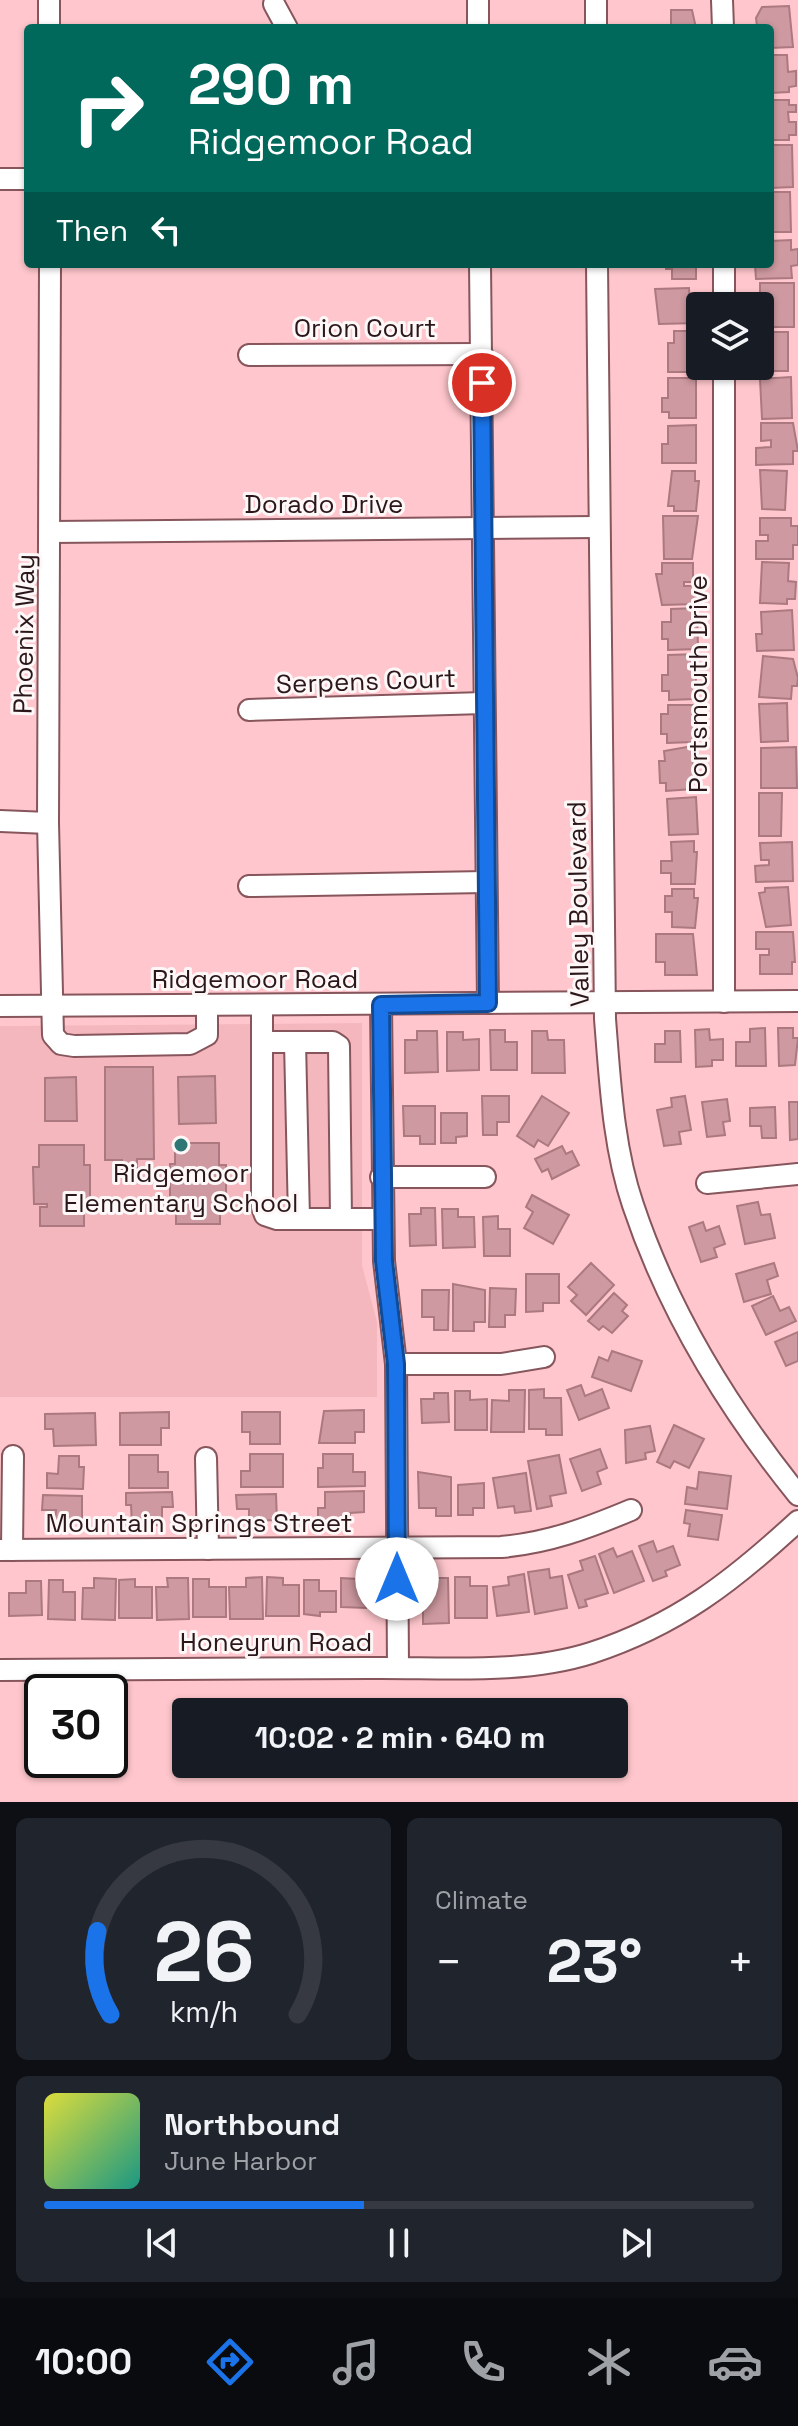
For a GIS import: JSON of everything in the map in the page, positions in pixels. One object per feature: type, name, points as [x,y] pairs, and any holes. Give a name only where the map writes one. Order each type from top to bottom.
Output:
[{"type":"street","points":[[49,0],[49,24]]},
{"type":"street","points":[[478,0],[478,24]]},
{"type":"street","points":[[596,0],[596,24]]},
{"type":"street","points":[[722,0],[723,24]]},
{"type":"street","points":[[274,4],[285,24]]},
{"type":"street","points":[[0,179],[24,179]]},
{"type":"street","name":"Phoenix Way","points":[[50,268],[48,823],[53,1035],[61,1044],[74,1046],[201,1041],[207,1035],[207,1005]]},
{"type":"street","points":[[480,268],[488,1003]]},
{"type":"street","name":"Valley Boulevard","points":[[597,268],[605,1003],[616,1125],[632,1203],[654,1260],[705,1368],[755,1442],[798,1495]]},
{"type":"street","points":[[724,268],[724,292]]},
{"type":"street","name":"Orion Court","points":[[249,355],[482,354]]},
{"type":"street","name":"Portsmouth Drive","points":[[724,380],[724,1002]]},
{"type":"street","name":"Dorado Drive","points":[[51,532],[598,527]]},
{"type":"street","name":"Serpens Court","points":[[249,710],[484,703]]},
{"type":"street","points":[[0,821],[48,823]]},
{"type":"street","points":[[249,886],[486,882]]},
{"type":"street","name":"Ridgemoor Road","points":[[0,1006],[798,1001]]},
{"type":"street","points":[[262,1005],[262,1207],[265,1215],[277,1219],[383,1219]]},
{"type":"street","points":[[381,1005],[384,1261],[396,1364],[398,1667]]},
{"type":"street","points":[[262,1042],[333,1042],[339,1046],[341,1219]]},
{"type":"street","points":[[295,1042],[299,1219]]},
{"type":"street","points":[[707,1183],[798,1174]]},
{"type":"street","points":[[381,1177],[485,1177]]},
{"type":"street","points":[[396,1364],[501,1364],[544,1357]]},
{"type":"street","points":[[6,1550],[13,1456]]},
{"type":"street","points":[[206,1458],[208,1549]]},
{"type":"street","name":"Mountain Springs Street","points":[[6,1550],[397,1549],[537,1544],[573,1534],[631,1510]]},
{"type":"street","name":"Honeyrun Road","points":[[0,1670],[531,1664],[590,1653],[693,1607],[731,1581],[798,1521]]},
{"type":"shaded area","name":"Ridgemoor Elementary School","points":[[362,1023],[362,1265],[377,1322],[377,1397],[0,1397],[0,1026]]},
{"type":"building","points":[[789,6],[793,47],[774,48],[774,24],[757,24],[756,18],[762,7]]},
{"type":"building","points":[[671,10],[692,10],[695,24],[671,24]]},
{"type":"building","points":[[774,55],[787,55],[788,72],[796,71],[796,86],[789,87],[789,92],[774,93]]},
{"type":"building","points":[[774,100],[789,100],[789,105],[796,105],[796,112],[788,112],[789,122],[796,122],[796,135],[789,135],[789,140],[774,140]]},
{"type":"building","points":[[774,145],[792,145],[793,187],[774,188]]},
{"type":"building","points":[[774,192],[790,192],[791,232],[774,232]]},
{"type":"building","points":[[791,240],[791,250],[798,249],[798,265],[791,266],[792,278],[756,279],[755,268],[774,268],[774,241]]},
{"type":"building","points":[[696,268],[696,279],[672,279],[672,269],[666,269]]},
{"type":"building","points":[[760,283],[794,283],[794,327],[774,327],[774,292],[760,292]]},
{"type":"building","points":[[689,288],[689,292],[686,292],[686,323],[659,324],[655,289]]},
{"type":"building","points":[[674,331],[686,331],[686,372],[668,372],[668,343],[674,343]]},
{"type":"building","points":[[774,332],[788,332],[788,371],[774,371]]},
{"type":"building","points":[[791,377],[792,418],[762,419],[760,380]]},
{"type":"building","points":[[668,378],[696,380],[696,418],[669,418],[669,412],[662,412],[662,398],[668,398]]},
{"type":"building","points":[[761,423],[793,423],[798,451],[793,451],[793,464],[756,465],[756,448],[771,447],[771,440],[761,441]]},
{"type":"building","points":[[696,425],[696,463],[662,463],[662,444],[668,444],[668,426]]},
{"type":"building","points":[[760,470],[787,471],[785,510],[762,509]]},
{"type":"building","points":[[672,471],[695,471],[695,481],[699,481],[696,511],[674,511],[674,506],[668,506]]},
{"type":"building","points":[[663,516],[698,516],[692,559],[664,559]]},
{"type":"building","points":[[760,518],[791,518],[791,526],[798,526],[798,545],[793,545],[793,559],[756,559],[756,541],[768,541],[768,535],[760,535]]},
{"type":"building","points":[[762,562],[789,563],[788,581],[796,582],[795,599],[787,599],[787,604],[760,603]]},
{"type":"building","points":[[662,563],[693,563],[693,582],[684,582],[684,586],[696,586],[697,604],[662,605],[656,574],[662,574]]},
{"type":"building","points":[[697,608],[698,649],[668,650],[668,639],[662,639],[662,622],[671,622],[671,609]]},
{"type":"building","points":[[792,610],[794,650],[757,651],[756,634],[762,634],[761,612]]},
{"type":"building","points":[[697,654],[695,699],[669,700],[669,691],[662,691],[662,675],[668,675],[668,655]]},
{"type":"building","points":[[763,656],[793,659],[798,678],[797,686],[792,686],[791,699],[759,697]]},
{"type":"building","points":[[787,703],[788,741],[761,742],[759,704]]},
{"type":"building","points":[[668,705],[697,705],[693,742],[667,743],[667,734],[661,734],[661,714],[668,714]]},
{"type":"building","points":[[693,747],[693,789],[666,791],[666,783],[660,783],[659,761],[665,761],[664,751]]},
{"type":"building","points":[[796,747],[797,788],[761,788],[761,748]]},
{"type":"building","points":[[759,793],[782,793],[781,836],[759,836]]},
{"type":"building","points":[[696,797],[698,834],[669,835],[667,799]]},
{"type":"building","points":[[694,841],[694,852],[697,852],[695,884],[671,884],[671,873],[661,873],[661,861],[672,861],[671,842]]},
{"type":"building","points":[[792,842],[793,881],[756,882],[755,866],[769,865],[769,860],[761,860],[760,843]]},
{"type":"building","points":[[788,887],[791,925],[766,927],[759,893],[765,892],[765,888]]},
{"type":"building","points":[[672,889],[694,889],[694,898],[698,898],[695,928],[672,927],[672,912],[665,912],[665,896],[672,896]]},
{"type":"building","points":[[756,932],[793,932],[795,962],[792,962],[792,974],[760,974],[760,955],[769,955],[769,949],[756,949]]},
{"type":"building","points":[[656,934],[693,934],[697,975],[665,975],[665,962],[656,962]]},
{"type":"building","points":[[765,1028],[766,1066],[736,1066],[736,1042],[750,1042],[750,1029]]},
{"type":"building","points":[[778,1028],[793,1028],[793,1038],[798,1038],[795,1065],[779,1066]]},
{"type":"building","points":[[709,1029],[710,1040],[723,1039],[723,1060],[712,1060],[712,1066],[696,1067],[695,1030]]},
{"type":"building","points":[[490,1030],[505,1030],[505,1042],[517,1042],[517,1070],[491,1070]]},
{"type":"building","points":[[417,1031],[437,1031],[438,1072],[405,1073],[405,1040],[417,1040]]},
{"type":"building","points":[[532,1031],[547,1031],[548,1040],[564,1040],[565,1073],[532,1073]]},
{"type":"building","points":[[665,1031],[680,1031],[681,1062],[655,1062],[655,1044],[665,1044]]},
{"type":"building","points":[[447,1032],[463,1032],[463,1040],[479,1039],[479,1070],[447,1071]]},
{"type":"building","points":[[105,1067],[153,1067],[154,1159],[137,1159],[137,1173],[122,1173],[122,1160],[105,1160]]},
{"type":"building","points":[[215,1076],[216,1123],[179,1124],[178,1077]]},
{"type":"building","points":[[76,1077],[77,1121],[45,1121],[45,1078]]},
{"type":"building","points":[[482,1096],[509,1096],[509,1122],[497,1122],[497,1135],[483,1135]]},
{"type":"building","points":[[542,1096],[569,1113],[548,1146],[538,1140],[534,1147],[517,1136]]},
{"type":"building","points":[[685,1096],[691,1130],[679,1132],[681,1144],[664,1146],[657,1110],[672,1107],[671,1098]]},
{"type":"building","points":[[727,1099],[730,1121],[723,1122],[725,1135],[707,1137],[702,1102]]},
{"type":"building","points":[[789,1102],[798,1102],[798,1139],[790,1140]]},
{"type":"building","points":[[403,1106],[435,1106],[435,1144],[420,1144],[420,1136],[404,1136]]},
{"type":"building","points":[[775,1107],[776,1138],[762,1138],[761,1126],[750,1126],[750,1108]]},
{"type":"building","points":[[441,1113],[467,1113],[467,1136],[456,1137],[456,1143],[441,1143]]},
{"type":"building","points":[[175,1143],[219,1143],[219,1165],[226,1165],[226,1203],[220,1203],[220,1224],[176,1224],[176,1203],[170,1203],[170,1164],[175,1164]]},
{"type":"building","points":[[39,1145],[84,1145],[84,1165],[90,1165],[90,1204],[84,1204],[84,1226],[40,1226],[40,1207],[47,1207],[47,1204],[34,1204],[33,1167],[39,1167]]},
{"type":"building","points":[[562,1146],[566,1154],[572,1151],[579,1165],[552,1179],[548,1169],[542,1172],[535,1159]]},
{"type":"building","points":[[532,1195],[569,1215],[553,1244],[524,1228],[533,1212],[526,1207]]},
{"type":"building","points":[[758,1202],[761,1215],[770,1214],[775,1238],[745,1244],[737,1206]]},
{"type":"building","points":[[421,1208],[435,1208],[436,1245],[410,1246],[409,1214],[421,1214]]},
{"type":"building","points":[[442,1209],[458,1209],[458,1217],[474,1217],[475,1247],[443,1248]]},
{"type":"building","points":[[498,1216],[498,1229],[510,1229],[510,1256],[484,1256],[483,1217]]},
{"type":"building","points":[[703,1222],[706,1231],[719,1226],[725,1244],[714,1248],[717,1257],[701,1262],[689,1227]]},
{"type":"building","points":[[591,1263],[614,1285],[586,1315],[571,1301],[577,1295],[568,1287]]},
{"type":"building","points":[[774,1263],[778,1276],[767,1280],[771,1294],[744,1302],[736,1274]]},
{"type":"building","points":[[526,1274],[559,1274],[559,1303],[543,1303],[543,1311],[526,1312]]},
{"type":"building","points":[[453,1284],[485,1290],[485,1322],[474,1322],[474,1331],[453,1331]]},
{"type":"building","points":[[490,1288],[516,1289],[515,1315],[505,1315],[505,1327],[489,1327]]},
{"type":"building","points":[[422,1290],[449,1290],[448,1330],[434,1330],[434,1317],[422,1317]]},
{"type":"building","points":[[614,1293],[627,1305],[622,1311],[628,1316],[612,1333],[603,1326],[599,1330],[588,1321]]},
{"type":"building","points":[[773,1296],[780,1311],[789,1307],[796,1321],[766,1335],[752,1306]]},
{"type":"building","points":[[798,1332],[798,1361],[786,1366],[775,1342]]},
{"type":"building","points":[[612,1351],[642,1361],[631,1391],[592,1377],[599,1357],[608,1361]]},
{"type":"building","points":[[581,1385],[585,1396],[602,1389],[609,1408],[579,1420],[567,1390]]},
{"type":"building","points":[[544,1389],[544,1398],[561,1398],[562,1435],[546,1435],[546,1429],[529,1429],[529,1390]]},
{"type":"building","points":[[509,1390],[525,1390],[524,1432],[491,1432],[492,1400],[509,1401]]},
{"type":"building","points":[[455,1391],[470,1391],[470,1400],[487,1399],[487,1430],[455,1430]]},
{"type":"building","points":[[434,1393],[448,1393],[449,1422],[422,1423],[421,1399],[434,1399]]},
{"type":"building","points":[[364,1410],[364,1432],[355,1432],[355,1443],[319,1443],[324,1411]]},
{"type":"building","points":[[169,1412],[169,1428],[161,1428],[161,1445],[120,1445],[120,1413]]},
{"type":"building","points":[[242,1412],[280,1412],[280,1444],[250,1444],[250,1432],[242,1432]]},
{"type":"building","points":[[95,1413],[96,1445],[54,1446],[53,1429],[45,1429],[45,1414]]},
{"type":"building","points":[[674,1425],[704,1439],[689,1468],[674,1461],[670,1468],[657,1462]]},
{"type":"building","points":[[650,1426],[655,1451],[645,1453],[646,1459],[626,1463],[625,1430]]},
{"type":"building","points":[[600,1449],[607,1468],[597,1472],[601,1484],[582,1491],[570,1459]]},
{"type":"building","points":[[250,1454],[283,1454],[283,1487],[241,1487],[241,1471],[250,1471]]},
{"type":"building","points":[[323,1454],[353,1454],[353,1472],[365,1472],[365,1486],[318,1487],[318,1468],[323,1468]]},
{"type":"building","points":[[129,1455],[158,1455],[158,1472],[168,1472],[168,1488],[129,1488]]},
{"type":"building","points":[[559,1455],[566,1493],[550,1496],[552,1506],[537,1509],[528,1461]]},
{"type":"building","points":[[59,1456],[79,1456],[79,1467],[84,1467],[83,1489],[47,1488],[47,1473],[58,1474]]},
{"type":"building","points":[[418,1472],[451,1477],[451,1516],[436,1516],[436,1508],[419,1508]]},
{"type":"building","points":[[699,1472],[731,1476],[727,1509],[685,1504],[687,1487],[697,1489]]},
{"type":"building","points":[[526,1473],[531,1511],[515,1513],[514,1506],[498,1508],[493,1478]]},
{"type":"building","points":[[484,1483],[484,1508],[473,1508],[473,1515],[458,1515],[458,1485]]},
{"type":"building","points":[[364,1491],[364,1512],[350,1513],[350,1522],[318,1523],[318,1508],[325,1508],[325,1492]]},
{"type":"building","points":[[172,1492],[173,1507],[162,1507],[162,1525],[132,1526],[131,1505],[126,1505],[126,1493]]},
{"type":"building","points":[[276,1494],[277,1520],[249,1521],[249,1509],[237,1509],[236,1495]]},
{"type":"building","points":[[43,1495],[82,1496],[82,1522],[55,1521],[56,1510],[42,1510]]},
{"type":"building","points":[[686,1510],[722,1515],[718,1540],[688,1536],[690,1524],[684,1523]]},
{"type":"building","points":[[653,1541],[657,1552],[673,1546],[680,1565],[665,1571],[667,1576],[653,1581],[639,1546]]},
{"type":"building","points":[[613,1548],[617,1557],[632,1551],[644,1581],[614,1593],[599,1554]]},
{"type":"building","points":[[595,1556],[608,1593],[585,1600],[587,1606],[579,1608],[568,1575],[583,1570],[580,1561]]},
{"type":"building","points":[[549,1569],[550,1578],[562,1576],[567,1608],[535,1614],[528,1572]]},
{"type":"building","points":[[524,1574],[529,1612],[497,1616],[493,1587],[509,1585],[508,1577]]},
{"type":"building","points":[[262,1577],[263,1619],[230,1619],[229,1587],[246,1587],[246,1578]]},
{"type":"building","points":[[267,1577],[283,1578],[283,1585],[299,1585],[299,1616],[266,1616]]},
{"type":"building","points":[[455,1577],[470,1577],[470,1586],[487,1586],[487,1618],[455,1618]]},
{"type":"building","points":[[94,1578],[116,1579],[115,1620],[82,1619],[83,1588],[94,1588]]},
{"type":"building","points":[[167,1578],[188,1578],[189,1619],[157,1620],[156,1587],[168,1587]]},
{"type":"building","points":[[341,1578],[358,1579],[358,1584],[368,1585],[367,1608],[341,1607]]},
{"type":"building","points":[[434,1578],[448,1578],[449,1623],[423,1624],[423,1600],[429,1600],[429,1590],[435,1590]]},
{"type":"building","points":[[135,1579],[135,1587],[152,1587],[152,1618],[119,1618],[119,1580]]},
{"type":"building","points":[[193,1579],[209,1579],[209,1587],[226,1587],[226,1617],[193,1617]]},
{"type":"building","points":[[49,1580],[63,1580],[63,1592],[75,1592],[75,1620],[48,1619]]},
{"type":"building","points":[[304,1580],[319,1580],[319,1591],[336,1591],[336,1612],[320,1612],[320,1616],[304,1614]]},
{"type":"building","points":[[26,1581],[41,1581],[42,1615],[9,1616],[9,1593],[26,1593]]},
{"type":"place","name":"Ridgemoor Elementary School","points":[[181,1145]]},
{"type":"route","points":[[397,1579],[396,1364],[384,1261],[381,1005],[488,1003],[482,383]]}]
